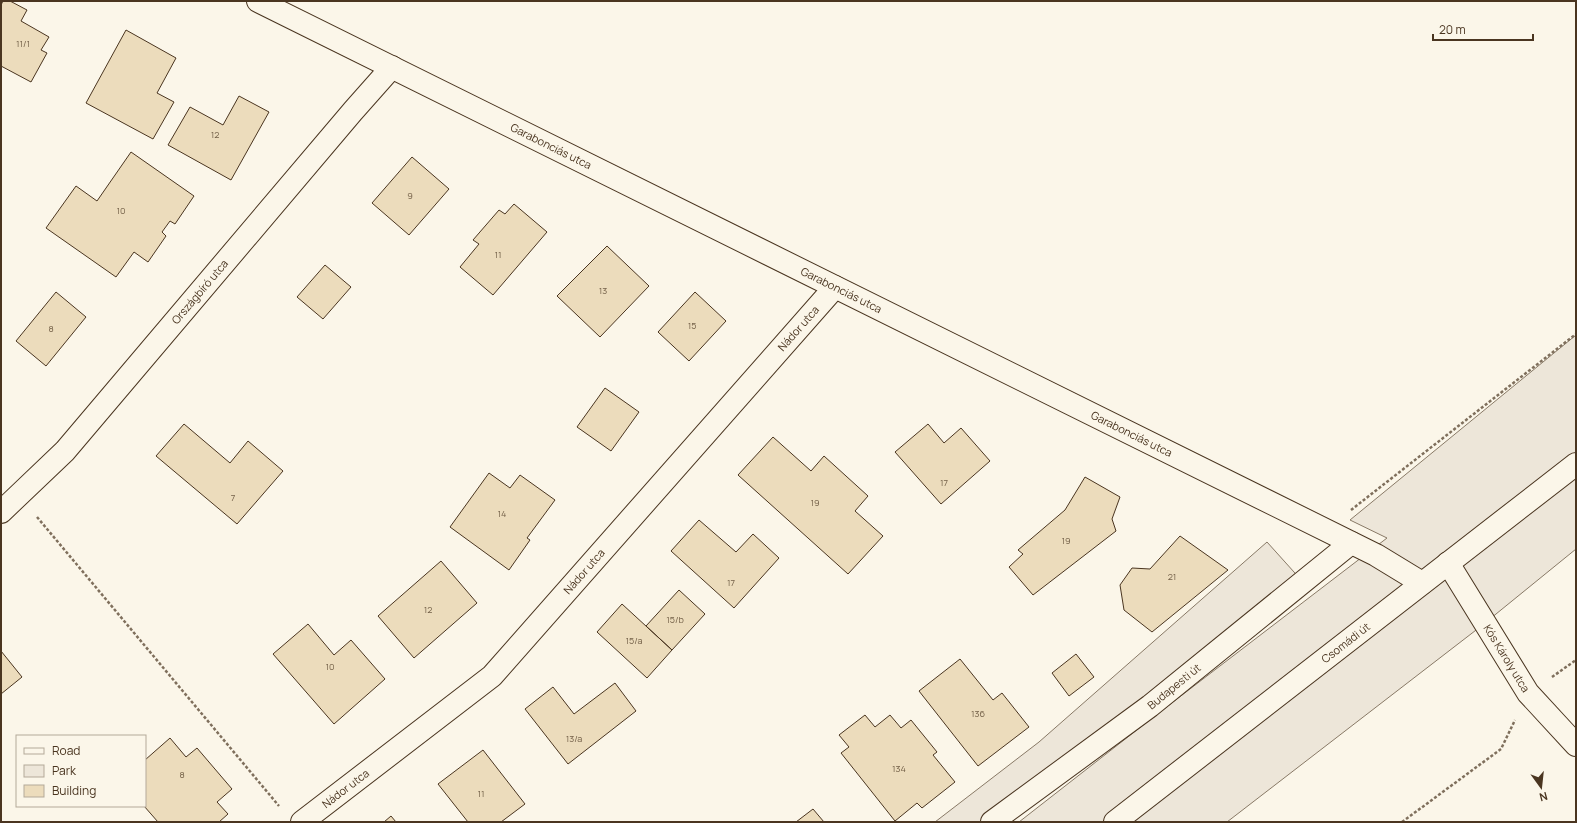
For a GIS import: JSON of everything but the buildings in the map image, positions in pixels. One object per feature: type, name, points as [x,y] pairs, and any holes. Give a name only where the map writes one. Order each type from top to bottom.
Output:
[{"type":"street","name":"Garabonciás utca","points":[[258,1],[1326,530],[1376,555],[1422,583]]},
{"type":"street","name":"Országbíró utca","points":[[1,512],[65,451],[392,67]]},
{"type":"street","name":"Nádor utca","points":[[302,822],[492,676],[834,287]]},
{"type":"street","name":"Csomádi út","points":[[1115,822],[1576,464]]},
{"type":"street","name":"Budapesti út","points":[[992,822],[1150,706],[1350,543]]},
{"type":"street","name":"Kós Károly utca","points":[[1448,563],[1528,692],[1576,745]]},
{"type":"path","points":[[1326,530],[1576,334]]},
{"type":"path","points":[[19,495],[282,810]]},
{"type":"path","points":[[1402,822],[1501,749],[1528,692]]},
{"type":"green space","points":[[1576,335],[1576,549],[1480,627],[1227,822],[1019,822],[1387,538],[1350,520]]},
{"type":"green space","points":[[1267,542],[1303,582],[995,822],[935,822],[1039,742]]}]
